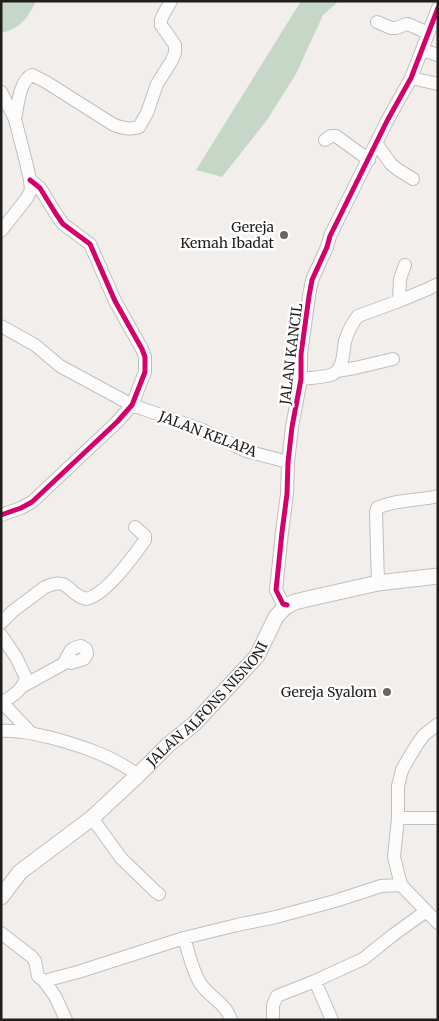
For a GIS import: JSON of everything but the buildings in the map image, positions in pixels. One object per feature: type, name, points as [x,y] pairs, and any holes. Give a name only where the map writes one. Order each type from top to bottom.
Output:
[{"type":"main road","points":[[288,605],[307,598],[378,583],[438,576]]},
{"type":"main road","name":"JALAN ALFONS NISNONI","points":[[1,897],[20,872],[92,818],[168,745],[194,724],[257,656],[276,616],[288,605]]},
{"type":"street","points":[[15,120],[22,86],[26,79],[32,75],[114,125],[126,129],[140,127],[158,84],[175,54],[175,44],[161,25],[163,15],[171,1]]},
{"type":"street","name":"JALAN KANCIL","points":[[288,605],[284,604],[276,590],[288,494],[288,462],[292,427],[301,379],[301,354],[312,280],[330,236],[411,78],[438,8]]},
{"type":"street","points":[[377,22],[391,28],[407,24],[428,33]]},
{"type":"street","points":[[422,50],[438,55]]},
{"type":"street","points":[[411,78],[438,84]]},
{"type":"street","points":[[1,92],[15,120],[30,180],[30,194],[1,230]]},
{"type":"street","points":[[325,140],[331,136],[336,136],[369,160]]},
{"type":"street","points":[[376,144],[391,164],[413,180]]},
{"type":"street","points":[[1,515],[32,502],[117,422],[132,404],[144,372],[145,357],[142,349],[115,301],[90,244],[63,224],[40,188],[30,180]]},
{"type":"street","points":[[399,301],[400,279],[405,265]]},
{"type":"street","points":[[337,371],[342,360],[345,342],[358,316],[438,284]]},
{"type":"street","name":"JALAN KELAPA","points":[[1,326],[35,345],[60,366],[132,404],[203,430],[246,451],[288,462]]},
{"type":"street","points":[[301,379],[332,374],[337,371],[394,359]]},
{"type":"street","points":[[378,583],[377,508],[399,502],[438,496]]},
{"type":"street","points":[[1,623],[45,587],[56,583],[65,584],[82,598],[97,595],[122,571],[145,540],[145,536],[135,527]]},
{"type":"street","points":[[1,635],[26,676],[23,686]]},
{"type":"street","points":[[30,732],[2,702],[23,686],[66,661]]},
{"type":"street","points":[[438,724],[424,735],[402,770],[398,786],[398,818],[394,858],[401,885],[425,912],[438,923]]},
{"type":"street","points":[[1,730],[30,732],[72,744],[125,765],[138,775]]},
{"type":"street","points":[[92,818],[122,858],[159,894]]},
{"type":"street","points":[[398,818],[438,818]]},
{"type":"street","points":[[43,980],[78,972],[184,938],[276,918],[381,886],[401,885]]},
{"type":"street","points":[[273,1020],[273,1004],[276,996],[363,959],[392,935],[425,912]]},
{"type":"street","points":[[1,933],[35,961],[38,976],[50,988],[66,1020]]},
{"type":"street","points":[[184,938],[195,973],[201,985],[224,1007],[231,1020]]},
{"type":"street","points":[[315,981],[332,1020]]},
{"type":"green space","points":[[1,1],[36,1],[23,22],[1,33]]},
{"type":"green space","points":[[301,1],[339,1],[323,15],[296,74],[267,120],[222,177],[196,170]]},
{"type":"cycle path","points":[[287,605],[283,604],[276,590],[287,494],[292,427],[301,379],[301,354],[312,280],[330,236],[387,121],[411,78],[438,8]]},
{"type":"cycle path","points":[[1,515],[32,502],[117,422],[132,405],[145,372],[145,357],[142,349],[115,301],[90,244],[63,224],[40,188],[30,180]]},
{"type":"place","name":"Gereja Kemah Ibadat","points":[[284,235]]},
{"type":"place","name":"Gereja Syalom","points":[[387,692]]}]
